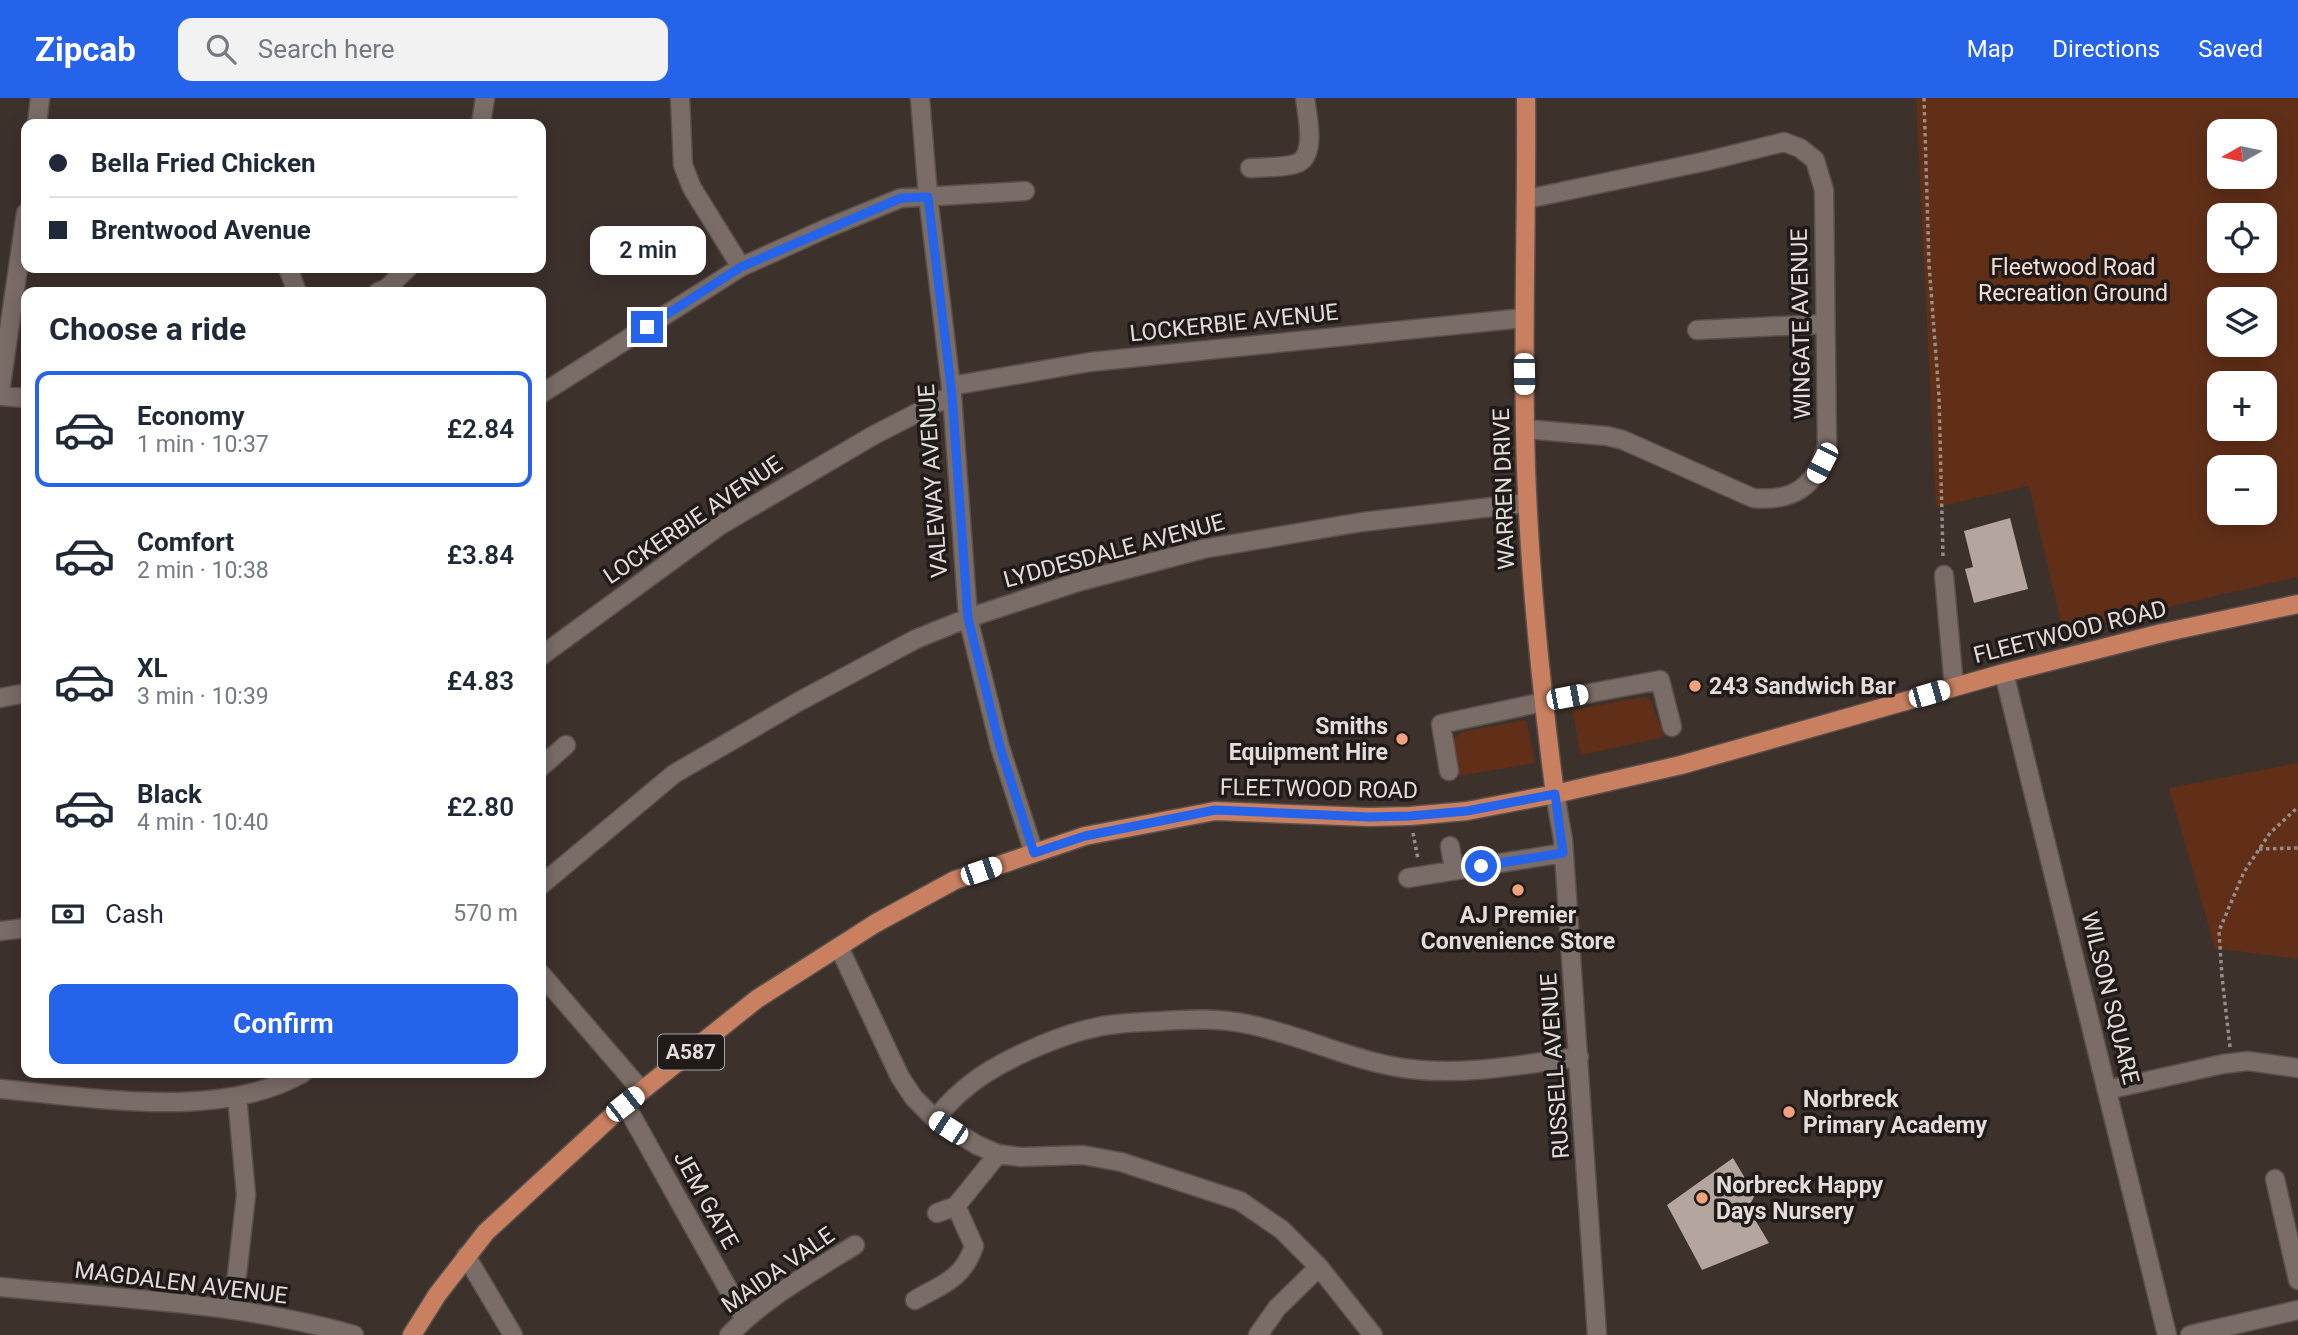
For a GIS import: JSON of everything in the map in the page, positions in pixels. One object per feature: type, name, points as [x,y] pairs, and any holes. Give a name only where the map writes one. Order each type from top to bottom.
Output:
[{"type":"main road","name":"WARREN DRIVE","points":[[1526,98],[1524,318],[1527,503],[1536,644],[1555,794]]},
{"type":"main road","name":"FLEETWOOD ROAD","points":[[412,1335],[437,1295],[486,1232],[625,1104],[757,999],[876,923],[955,880],[1085,836],[1215,810],[1369,817],[1410,816],[1467,811],[1555,794],[1682,765],[2004,673],[2162,633],[2298,604]]},
{"type":"street","points":[[38,119],[40,98]]},
{"type":"street","points":[[482,119],[485,98]]},
{"type":"street","points":[[680,98],[683,165],[692,188],[741,267]]},
{"type":"street","name":"VALEWAY AVENUE","points":[[920,98],[928,197],[951,390],[968,618],[1000,747],[1034,853]]},
{"type":"street","points":[[1251,168],[1294,164],[1305,157],[1310,143],[1305,98]]},
{"type":"street","name":"WINGATE AVENUE","points":[[1525,429],[1607,436],[1623,440],[1753,498],[1774,500],[1800,489],[1814,479],[1822,463],[1826,444],[1824,190],[1815,160],[1800,148],[1784,142],[1527,199]]},
{"type":"street","points":[[546,391],[741,267],[901,198],[1025,191]]},
{"type":"street","points":[[21,247],[0,392],[21,397]]},
{"type":"street","points":[[390,287],[403,273]]},
{"type":"street","name":"LOCKERBIE AVENUE","points":[[546,652],[719,526],[951,390],[1090,362],[1524,318]]},
{"type":"street","points":[[1698,330],[1825,324]]},
{"type":"street","name":"LYDDESDALE AVENUE","points":[[546,881],[674,774],[810,695],[916,639],[968,618],[1081,581],[1203,550],[1362,522],[1527,503]]},
{"type":"street","points":[[1944,575],[1954,687]]},
{"type":"street","name":"WILSON SQUARE","points":[[2004,673],[2167,1335]]},
{"type":"street","points":[[1449,771],[1441,724],[1543,702],[1660,680],[1672,727]]},
{"type":"street","points":[[0,698],[21,694]]},
{"type":"street","points":[[546,762],[566,745]]},
{"type":"street","name":"RUSSELL AVENUE","points":[[1555,794],[1563,853],[1579,1057],[1597,1335]]},
{"type":"street","points":[[1450,846],[1454,870]]},
{"type":"street","points":[[1414,876],[1563,853]]},
{"type":"street","points":[[0,931],[21,929]]},
{"type":"street","points":[[838,947],[900,1077],[914,1098],[935,1119],[977,1145],[998,1154],[1021,1157],[1083,1156],[1121,1163],[1240,1202],[1282,1230],[1319,1267],[1373,1335]]},
{"type":"street","points":[[546,980],[642,1091]]},
{"type":"street","points":[[935,1119],[962,1091],[1005,1062],[1085,1030],[1109,1025],[1203,1018],[1245,1023],[1289,1034],[1332,1050],[1411,1069],[1478,1069],[1579,1057]]},
{"type":"street","points":[[2107,1090],[2248,1061],[2298,1068]]},
{"type":"street","points":[[0,1089],[153,1102],[237,1096],[268,1088],[291,1078]]},
{"type":"street","points":[[233,1310],[246,1195],[237,1096]]},
{"type":"street","name":"JEM GATE","points":[[625,1104],[745,1319]]},
{"type":"street","points":[[937,1213],[957,1206],[998,1154]]},
{"type":"street","points":[[2275,1179],[2298,1280]]},
{"type":"street","points":[[915,1300],[959,1274],[969,1262],[974,1246],[957,1206]]},
{"type":"street","name":"MAIDA VALE","points":[[729,1335],[745,1319],[791,1286],[855,1245]]},
{"type":"street","points":[[466,1256],[513,1335]]},
{"type":"street","points":[[1258,1335],[1277,1308],[1319,1267]]},
{"type":"street","name":"MAGDALEN AVENUE","points":[[0,1287],[233,1310],[354,1335]]},
{"type":"street","points":[[2190,1335],[2298,1310]]},
{"type":"path","points":[[1924,98],[1929,264],[1939,396],[1944,575]]},
{"type":"path","points":[[2232,1063],[2219,931],[2244,872],[2270,833],[2298,807]]},
{"type":"path","points":[[1410,816],[1414,876]]},
{"type":"path","points":[[2259,849],[2298,848]]},
{"type":"green space","name":"Fleetwood Road Recreation Ground","points":[[1916,98],[2298,98],[2298,577],[2063,631],[2029,486],[1936,507]]},
{"type":"green space","points":[[1644,697],[1650,699],[1664,737],[1581,755],[1572,710]]},
{"type":"green space","points":[[1526,720],[1535,763],[1459,776],[1453,740],[1462,732]]},
{"type":"green space","points":[[2298,763],[2298,959],[2215,948],[2169,788]]},
{"type":"building","points":[[2010,518],[2028,589],[1974,603],[1965,569],[1973,567],[1964,531]]},
{"type":"building","points":[[1733,1158],[1755,1195],[1748,1208],[1769,1243],[1702,1270],[1667,1205]]},
{"type":"place","name":"243 Sandwich Bar","points":[[1695,686]]},
{"type":"place","name":"Smiths Equipment Hire","points":[[1402,739]]},
{"type":"place","name":"AJ Premier Convenience Store","points":[[1518,890]]},
{"type":"place","name":"Norbreck Primary Academy","points":[[1789,1112]]},
{"type":"place","name":"Norbreck Happy Days Nursery","points":[[1702,1198]]},
{"type":"route","points":[[647,327],[741,267],[901,198],[928,197],[952,395],[968,618],[1000,747],[1034,853],[1085,836],[1215,810],[1369,817],[1410,816],[1467,811],[1555,794],[1563,853],[1481,866]]}]
